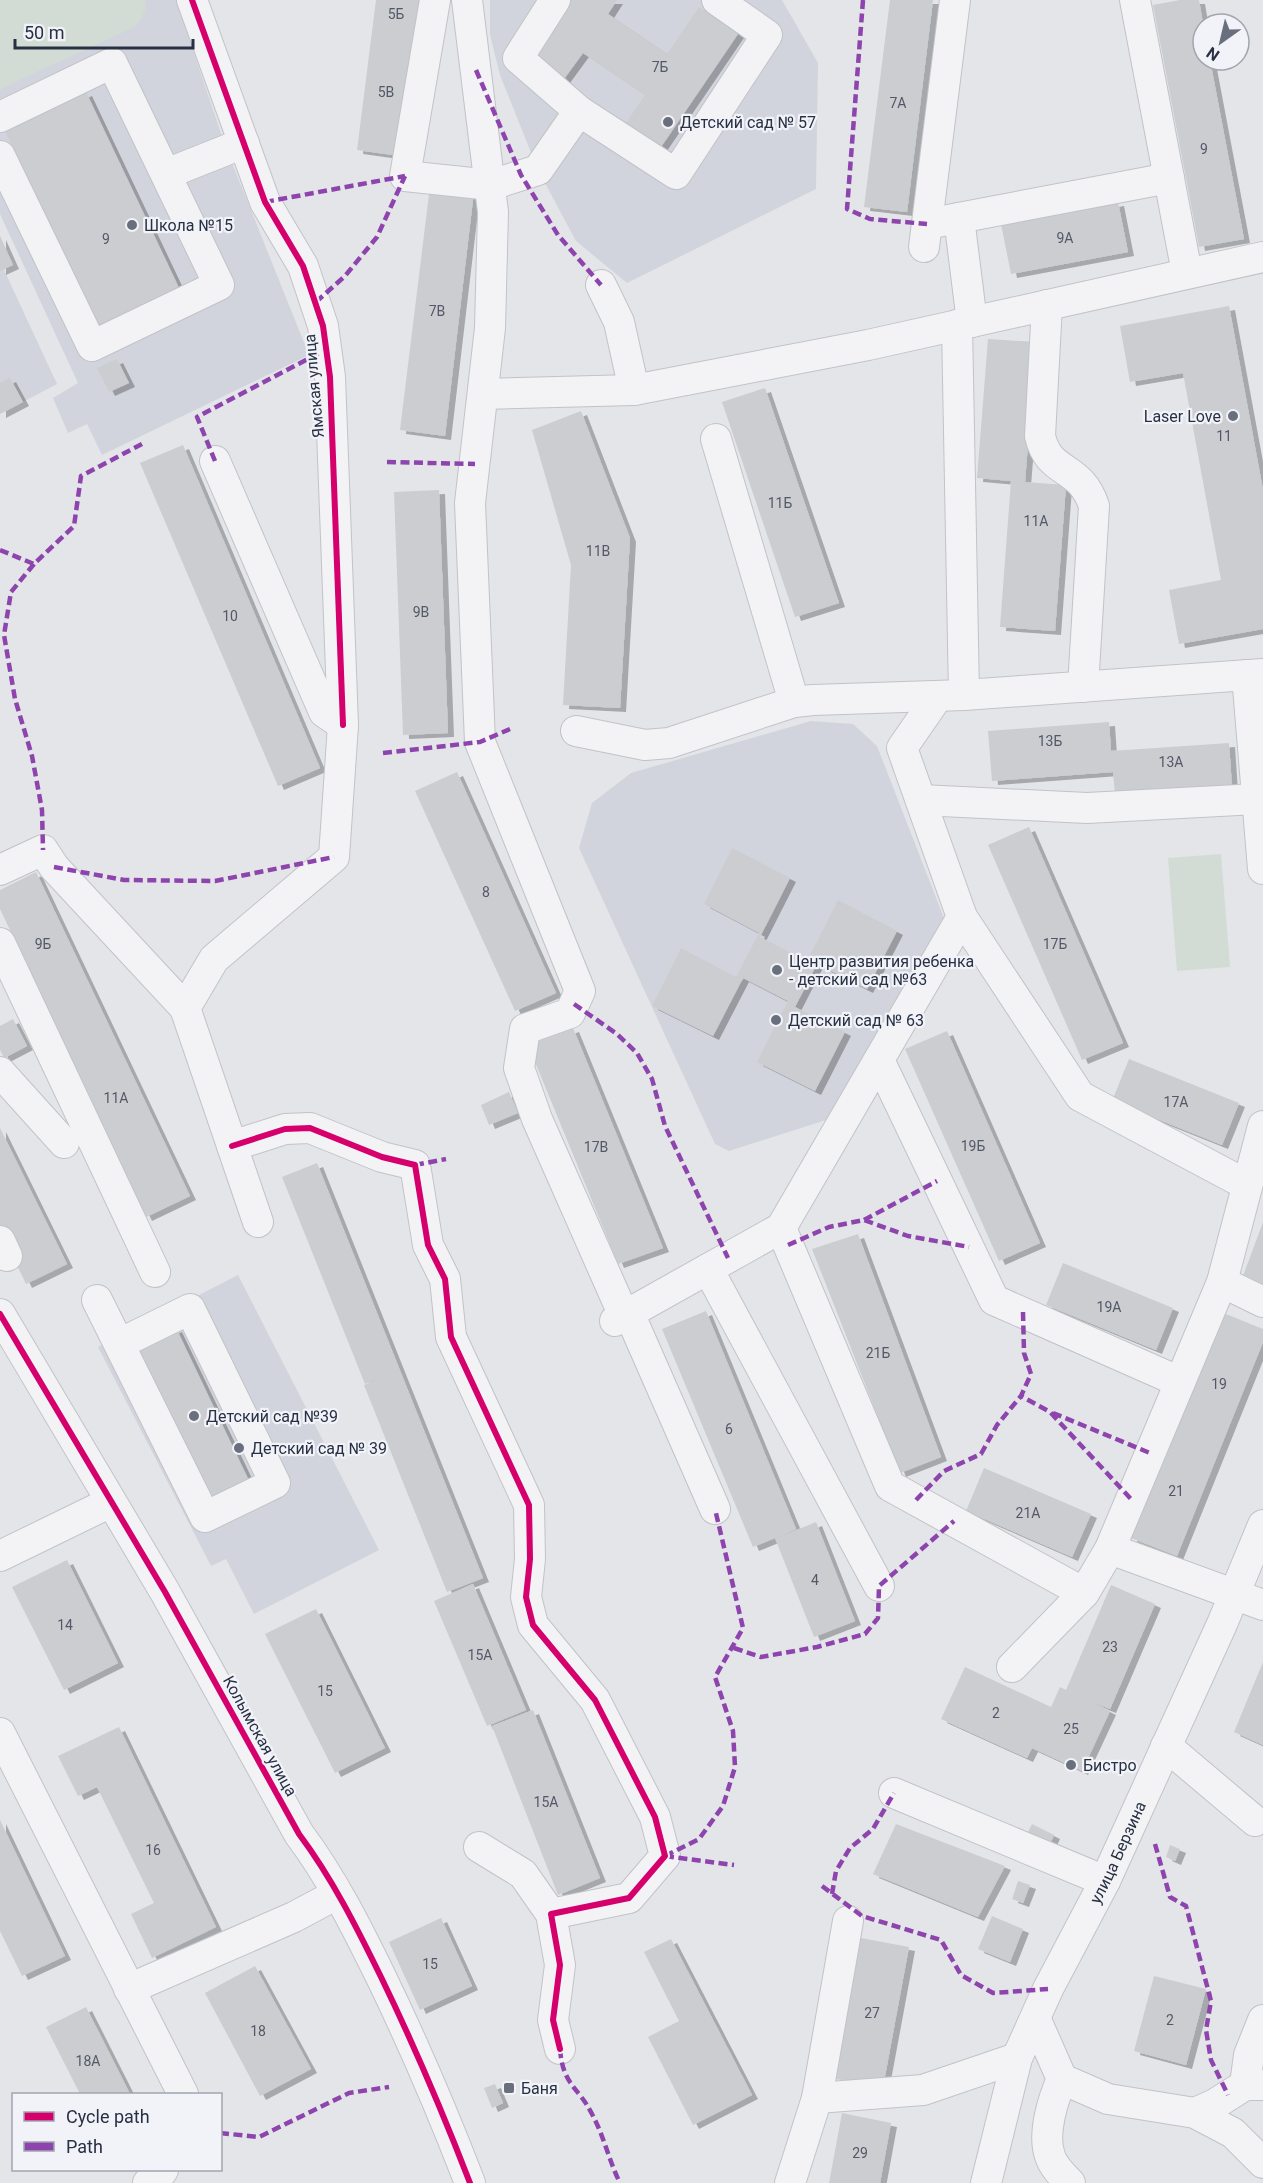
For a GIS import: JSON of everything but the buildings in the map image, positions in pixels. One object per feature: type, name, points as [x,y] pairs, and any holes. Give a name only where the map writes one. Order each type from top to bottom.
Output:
[{"type":"street","name":"Ямская улица","points":[[185,1008],[214,959],[334,857],[343,725],[327,348],[321,318],[303,266],[265,202],[192,0]]},
{"type":"street","points":[[435,0],[405,176],[491,185],[538,170],[579,111]]},
{"type":"street","points":[[467,0],[491,185],[491,311],[484,394],[470,503],[480,742],[580,991],[570,1013],[525,1029],[519,1068],[537,1119],[622,1317],[715,1509]]},
{"type":"street","points":[[555,0],[518,58],[579,111],[676,174],[767,34],[717,0]]},
{"type":"street","points":[[955,0],[925,235],[959,218],[1169,178]]},
{"type":"street","points":[[1135,0],[1187,273]]},
{"type":"street","points":[[0,117],[112,63],[219,285],[92,346],[0,156]]},
{"type":"street","points":[[166,174],[244,143]]},
{"type":"street","points":[[959,218],[965,323],[951,696],[902,748],[962,917],[1080,1096],[1247,1185]]},
{"type":"street","points":[[484,394],[634,390],[965,323],[1263,257]]},
{"type":"street","points":[[601,285],[619,322],[634,390]]},
{"type":"street","points":[[1047,304],[1040,435],[1043,450],[1048,458],[1076,476],[1085,485],[1094,506],[1083,687]]},
{"type":"street","points":[[716,439],[794,702]]},
{"type":"street","points":[[215,461],[324,712],[343,725]]},
{"type":"street","points":[[576,731],[645,745],[669,743],[794,702],[951,696],[1255,675],[1257,799],[1263,869]]},
{"type":"street","points":[[921,800],[1088,808],[1257,799]]},
{"type":"street","points":[[0,870],[43,850],[54,867],[185,1008],[258,1222]]},
{"type":"street","points":[[622,1317],[781,1228],[962,917]]},
{"type":"street","points":[[0,943],[154,1272]]},
{"type":"street","points":[[879,1060],[994,1300],[1180,1382]]},
{"type":"street","points":[[0,1072],[64,1143]]},
{"type":"street","points":[[1012,1668],[1084,1593],[1110,1549],[1222,1282],[1263,1126]]},
{"type":"street","points":[[232,1146],[285,1129],[310,1128],[382,1157],[415,1165],[428,1245],[445,1279],[451,1337],[528,1505],[530,1559],[526,1597],[533,1625],[595,1700],[655,1817],[665,1856],[629,1898],[551,1914]]},
{"type":"street","points":[[781,1228],[890,1486],[1084,1593]]},
{"type":"street","points":[[708,1269],[879,1586]]},
{"type":"street","points":[[1222,1282],[1263,1302]]},
{"type":"street","points":[[97,1300],[205,1517],[275,1483],[190,1309],[119,1344]]},
{"type":"street","name":"Колымская улица","points":[[0,1314],[165,1592],[299,1834],[317,1858],[337,1894],[428,2075],[470,2183]]},
{"type":"street","points":[[0,1556],[111,1502]]},
{"type":"street","name":"улица Берзина","points":[[986,2183],[1017,2058],[1048,1989],[1105,1881],[1234,1595],[1263,1525]]},
{"type":"street","points":[[1110,1549],[1263,1605]]},
{"type":"street","points":[[0,1733],[182,2093]]},
{"type":"street","points":[[1166,1746],[1255,1821]]},
{"type":"street","points":[[894,1793],[1105,1881]]},
{"type":"street","points":[[479,1846],[524,1874],[551,1914],[560,1965],[553,2020],[560,2049]]},
{"type":"street","points":[[129,1989],[294,1917],[337,1894]]},
{"type":"street","points":[[790,2183],[817,2098],[848,1921]]},
{"type":"street","points":[[1036,2020],[1062,2079],[1052,2114],[1049,2155],[1070,2183]]},
{"type":"street","points":[[1195,2113],[1254,2085],[1249,2055],[1263,2020]]},
{"type":"street","points":[[817,2098],[923,2090],[1017,2058]]},
{"type":"street","points":[[1062,2079],[1108,2099],[1195,2113],[1233,2133],[1263,2163]]},
{"type":"street","points":[[148,2183],[158,2177],[162,2171]]},
{"type":"shaded area","name":"Школа №15","points":[[0,0],[176,0],[226,148],[309,355],[102,455],[87,424],[68,433],[53,398],[78,383],[0,214]]},
{"type":"shaded area","points":[[0,0],[145,0],[145,8],[134,27],[0,89]]},
{"type":"shaded area","name":"Детский сад № 57","points":[[490,0],[782,0],[818,63],[816,189],[627,283],[576,241],[538,170],[500,75],[490,35]]},
{"type":"shaded area","points":[[0,236],[13,265],[4,270],[57,384],[0,414]]},
{"type":"shaded area","name":"Детский сад № 63","points":[[811,721],[853,724],[877,746],[947,926],[829,1119],[729,1151],[715,1144],[579,848],[592,803],[631,773]]},
{"type":"shaded area","points":[[1221,854],[1230,967],[1177,971],[1168,858]]},
{"type":"shaded area","name":"Детский сад № 39","points":[[238,1275],[379,1550],[254,1614],[226,1559],[211,1566],[98,1347]]},
{"type":"marked path","points":[[863,0],[847,209],[870,219],[927,224]]},
{"type":"marked path","points":[[476,70],[521,175],[558,235],[601,285]]},
{"type":"marked path","points":[[265,202],[405,176]]},
{"type":"marked path","points":[[316,302],[345,276],[377,237],[405,176]]},
{"type":"marked path","points":[[215,461],[197,417],[327,349]]},
{"type":"marked path","points":[[0,550],[34,564],[74,526],[81,476],[142,444]]},
{"type":"marked path","points":[[387,462],[475,464]]},
{"type":"marked path","points":[[34,564],[11,592],[4,635],[15,699],[32,756],[42,810],[43,850]]},
{"type":"marked path","points":[[383,753],[480,742],[510,729]]},
{"type":"marked path","points":[[54,867],[124,880],[215,881],[334,857]]},
{"type":"marked path","points":[[574,1004],[617,1034],[637,1053],[652,1079],[665,1126],[728,1258]]},
{"type":"marked path","points":[[415,1165],[446,1159]]},
{"type":"marked path","points":[[864,1220],[937,1181]]},
{"type":"marked path","points":[[788,1245],[829,1227],[864,1220],[908,1236],[969,1247]]},
{"type":"marked path","points":[[1023,1312],[1024,1353],[1031,1374],[1021,1396],[1050,1412],[1131,1499]]},
{"type":"marked path","points":[[916,1500],[944,1471],[981,1454],[997,1425],[1021,1396]]},
{"type":"marked path","points":[[1053,1413],[1150,1453]]},
{"type":"marked path","points":[[665,1856],[699,1839],[723,1806],[735,1767],[733,1731],[715,1677],[743,1628],[715,1509]]},
{"type":"marked path","points":[[734,1648],[761,1657],[817,1647],[865,1634],[878,1618],[879,1586],[954,1521]]},
{"type":"marked path","points":[[832,1894],[836,1871],[850,1848],[873,1829],[894,1793]]},
{"type":"marked path","points":[[1155,1844],[1170,1897],[1186,1906],[1211,2001],[1206,2030],[1211,2060],[1228,2095]]},
{"type":"marked path","points":[[665,1856],[734,1865]]},
{"type":"marked path","points":[[822,1886],[862,1916],[941,1940],[961,1975],[993,1993],[1048,1989]]},
{"type":"marked path","points":[[560,2049],[564,2071],[596,2122],[620,2183]]},
{"type":"marked path","points":[[222,2133],[259,2137],[349,2093],[389,2087]]},
{"type":"cycle path","points":[[192,0],[265,202],[303,266],[323,326],[330,377],[343,725]]},
{"type":"cycle path","points":[[232,1146],[285,1129],[310,1128],[382,1157],[415,1165],[428,1245],[445,1279],[451,1337],[529,1505],[530,1559],[526,1597],[533,1625],[595,1700],[655,1817],[665,1856],[629,1898],[551,1914],[560,1965],[553,2020],[560,2049]]},
{"type":"cycle path","points":[[0,1314],[165,1592],[299,1834],[343,1904],[405,2028],[470,2183]]},
{"type":"place","name":"Детский сад № 57","points":[[668,122]]},
{"type":"place","name":"Школа №15","points":[[132,225]]},
{"type":"place","name":"Laser Love","points":[[1233,416]]},
{"type":"place","name":"Центр развития ребенка - детский сад №63","points":[[777,970]]},
{"type":"place","name":"Детский сад № 63","points":[[776,1020]]},
{"type":"place","name":"Детский сад №39","points":[[194,1416]]},
{"type":"place","name":"Детский сад № 39","points":[[239,1448]]},
{"type":"place","name":"Бистро","points":[[1071,1765]]},
{"type":"place","name":"Баня","points":[[509,2088]]}]
